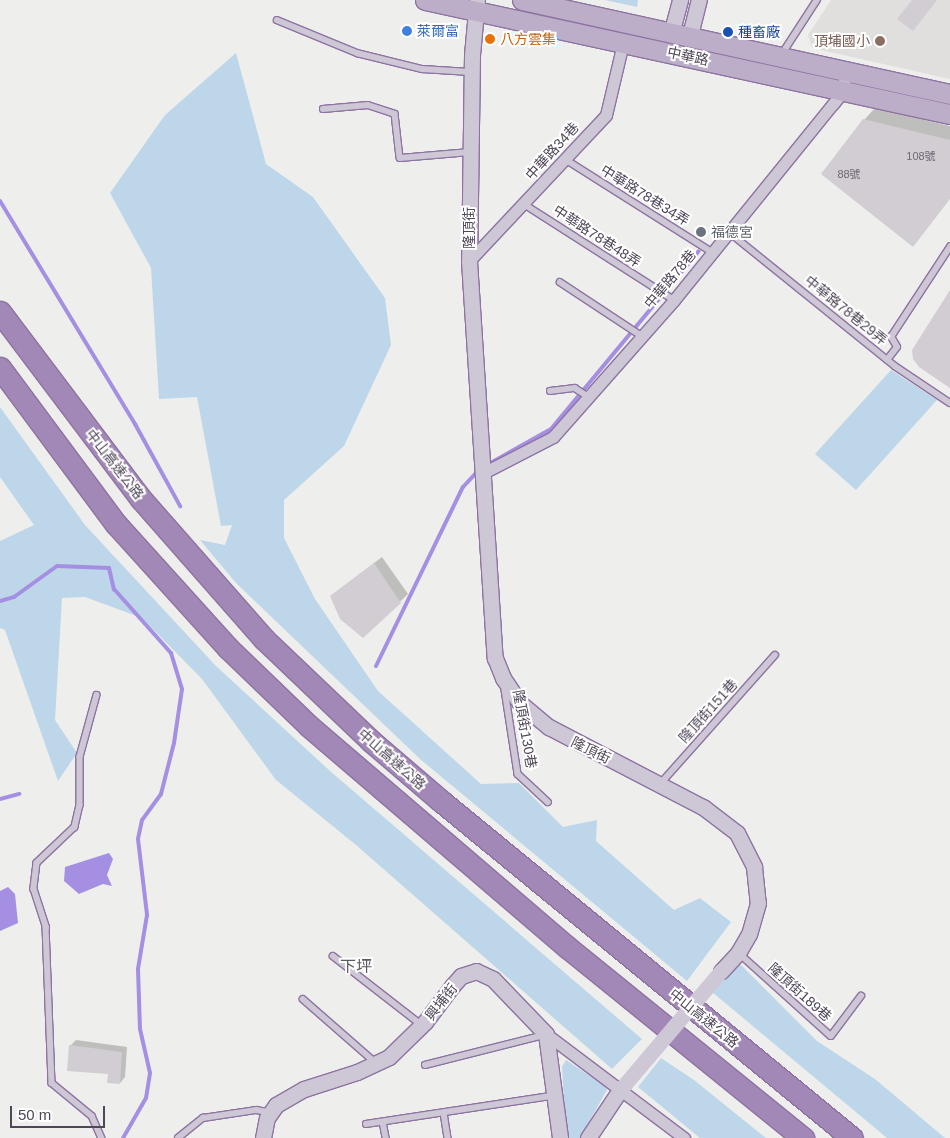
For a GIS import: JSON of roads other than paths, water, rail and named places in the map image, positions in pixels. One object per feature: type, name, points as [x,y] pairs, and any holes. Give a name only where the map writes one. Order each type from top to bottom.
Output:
[{"type":"highway","name":"中山高速公路","points":[[0,312],[142,499],[264,639],[372,742],[441,801],[852,1138]]},
{"type":"highway","points":[[0,368],[116,524],[228,648],[309,726],[560,941],[803,1138]]},
{"type":"main road","name":"中華路","points":[[425,0],[476,6],[623,43],[778,66],[845,71],[950,94]]},
{"type":"main road","name":"中華路","points":[[522,0],[562,4],[672,30],[778,66],[843,91],[950,114]]},
{"type":"street","points":[[672,30],[680,0]]},
{"type":"street","points":[[690,35],[699,0]]},
{"type":"street","name":"隆頂街","points":[[476,6],[472,72],[469,261],[495,658],[503,678],[520,703],[549,727],[721,819],[748,850],[758,884],[758,904],[755,920],[738,953],[620,1090],[588,1138]]},
{"type":"street","name":"中華路34巷","points":[[469,261],[606,115],[623,43]]},
{"type":"street","points":[[843,91],[845,71]]},
{"type":"street","name":"中華路78巷","points":[[483,473],[553,436],[674,300],[843,91]]},
{"type":"street","name":"興埔街","points":[[271,1112],[288,1096],[377,1064],[403,1047],[453,984],[461,976],[476,971],[493,980],[546,1034],[684,1138]]},
{"type":"street","points":[[546,1034],[560,1138]]},
{"type":"street","points":[[263,1138],[271,1112]]},
{"type":"lane","points":[[778,66],[817,0]]},
{"type":"lane","points":[[277,20],[357,53],[422,69],[472,72]]},
{"type":"lane","points":[[323,109],[368,105],[395,114],[400,158],[470,152]]},
{"type":"lane","name":"中華路78巷34弄","points":[[565,159],[712,252]]},
{"type":"lane","name":"中華路78巷48弄","points":[[524,204],[674,300]]},
{"type":"lane","name":"中華路78巷29弄","points":[[728,232],[888,360],[950,403]]},
{"type":"lane","points":[[888,360],[897,346],[891,337],[950,247]]},
{"type":"lane","points":[[560,282],[641,336]]},
{"type":"lane","points":[[550,391],[574,388],[588,396]]},
{"type":"lane","name":"隆頂街151巷","points":[[660,785],[775,655]]},
{"type":"lane","name":"隆頂街130巷","points":[[503,678],[518,774],[548,802]]},
{"type":"lane","points":[[96,695],[80,756],[80,806],[75,828],[37,863],[34,889],[46,927],[52,1084],[92,1116],[102,1138]]},
{"type":"lane","name":"隆頂街189巷","points":[[738,953],[831,1036],[861,996]]},
{"type":"lane","points":[[333,956],[422,1025]]},
{"type":"lane","points":[[303,999],[377,1064]]},
{"type":"lane","points":[[425,1065],[525,1042],[546,1034]]},
{"type":"lane","points":[[366,1124],[555,1096]]},
{"type":"lane","points":[[178,1138],[203,1118],[256,1110],[271,1112]]},
{"type":"lane","points":[[444,1112],[448,1138]]},
{"type":"lane","points":[[383,1122],[386,1138]]},
{"type":"waterway","points":[[0,201],[135,424],[180,506]]},
{"type":"waterway","points":[[487,465],[551,429],[699,251]]},
{"type":"waterway","points":[[376,666],[463,487],[479,470]]},
{"type":"waterway","points":[[0,601],[14,597],[57,566],[109,568],[114,589],[171,653],[182,689],[174,743],[161,794],[142,820],[138,839],[147,915],[138,969],[140,1029],[150,1073],[146,1098],[123,1138]]},
{"type":"waterway","points":[[0,799],[19,794]]},
{"type":"place","name":"萊爾富","points":[[407,31]]},
{"type":"place","name":"種畜廠","points":[[728,32]]},
{"type":"place","name":"八方雲集","points":[[490,39]]},
{"type":"place","name":"頂埔國小","points":[[880,41]]},
{"type":"place","name":"福德宮","points":[[701,232]]},
{"type":"district","name":"下坪","points":[[356,967]]}]
